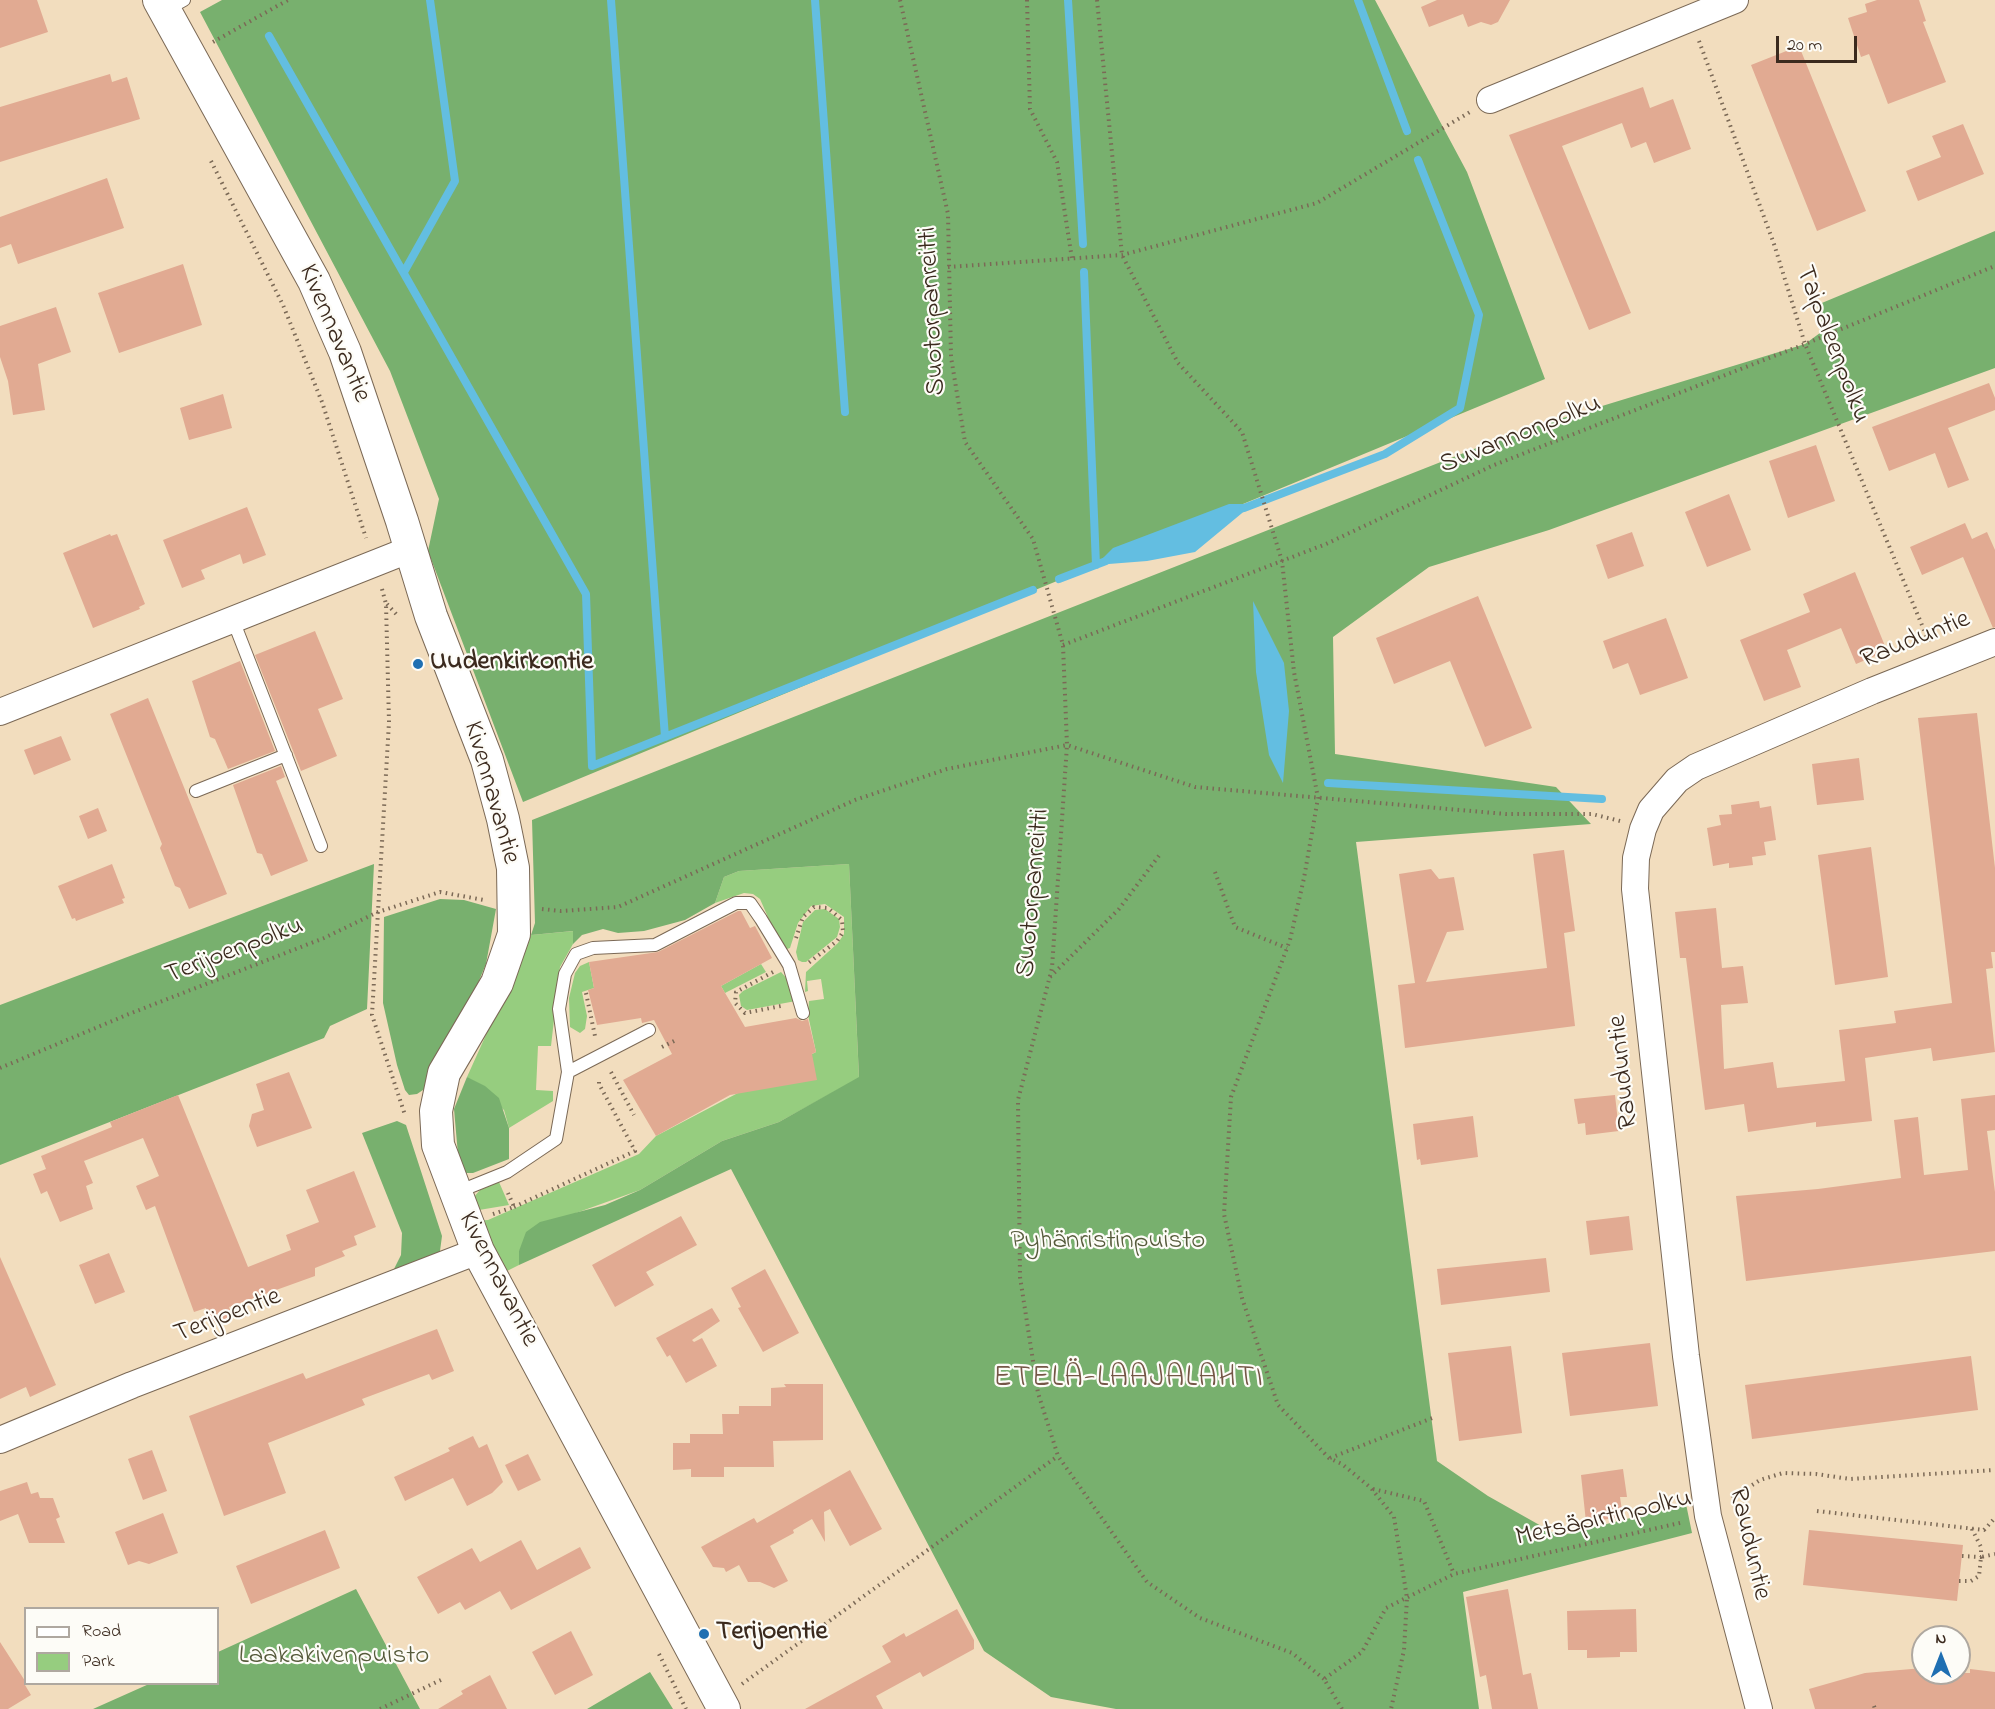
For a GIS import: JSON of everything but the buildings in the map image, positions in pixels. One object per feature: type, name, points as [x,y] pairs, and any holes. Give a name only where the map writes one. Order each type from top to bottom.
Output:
[{"type":"street","points":[[1490,100],[1687,9],[1735,0]]},
{"type":"street","name":"Kivennavantie","points":[[169,4],[323,299],[345,352],[434,625],[487,760],[513,868],[502,904],[514,934],[497,983],[450,1060],[439,1090],[436,1135],[454,1194],[478,1251],[722,1705]]},
{"type":"street","points":[[0,712],[411,549]]},
{"type":"street","name":"Rauduntie","points":[[1759,1709],[1708,1516],[1686,1356],[1635,889],[1636,858],[1643,829],[1651,810],[1677,780],[1696,767],[1995,642]]},
{"type":"street","name":"Terijoentie","points":[[0,1440],[132,1385],[478,1251]]},
{"type":"lane","points":[[233,620],[321,846]]},
{"type":"lane","points":[[196,790],[286,755]]},
{"type":"lane","points":[[454,1194],[507,1172],[556,1139],[568,1072],[559,1009],[565,974],[576,954],[593,948],[655,945],[736,903],[750,903],[789,965],[802,1008]]},
{"type":"lane","points":[[568,1072],[649,1030]]},
{"type":"path","points":[[215,41],[288,0]]},
{"type":"path","name":"Suotorpanreitti","points":[[900,0],[948,214],[951,357],[965,442],[1033,539],[1063,645],[1067,745],[1050,977],[1018,1100],[1020,1277],[1038,1393],[1058,1456],[1147,1582],[1200,1618],[1292,1653],[1324,1679]]},
{"type":"path","points":[[1027,0],[1030,109],[1057,162],[1072,259]]},
{"type":"path","points":[[1097,0],[1122,255],[1178,363],[1242,432],[1282,561],[1294,672],[1318,798],[1304,879],[1287,948],[1231,1097],[1224,1214],[1242,1298],[1278,1405],[1329,1458],[1342,1464],[1371,1488],[1394,1517],[1407,1598],[1404,1650],[1391,1709]]},
{"type":"path","name":"Taipaleenpolku","points":[[1687,9],[1774,244],[1805,344],[1938,664]]},
{"type":"path","points":[[948,267],[1122,255],[1317,203],[1490,100]]},
{"type":"path","points":[[209,156],[283,305],[322,402],[375,563],[386,604],[389,722],[372,1014],[408,1123]]},
{"type":"path","name":"Suvannonpolku","points":[[1063,645],[1326,544],[1494,465],[1805,344],[1995,266]]},
{"type":"path","points":[[386,604],[397,615]]},
{"type":"path","points":[[1067,745],[1195,787],[1506,814],[1592,814],[1643,829]]},
{"type":"path","name":"Terijoenpolku","points":[[0,1068],[129,1014],[324,938],[378,912],[440,892],[502,904],[561,911],[618,907],[855,801],[947,769],[1067,745]]},
{"type":"path","points":[[1050,977],[1119,909],[1161,853]]},
{"type":"path","points":[[1215,872],[1236,927],[1287,948]]},
{"type":"path","points":[[789,965],[799,924],[808,911],[821,906],[839,915],[843,925],[837,941],[804,966],[789,965],[736,992],[735,1003],[745,1013],[802,1008]]},
{"type":"path","points":[[586,993],[599,1056]]},
{"type":"path","points":[[659,1048],[678,1039]]},
{"type":"path","points":[[514,1207],[635,1151],[599,1084],[601,1076],[621,1067]]},
{"type":"path","points":[[611,1072],[634,1115]]},
{"type":"path","points":[[1329,1458],[1435,1417]]},
{"type":"path","points":[[722,1705],[1058,1456]]},
{"type":"path","name":"Metsäpirtinpolku","points":[[1324,1679],[1362,1652],[1386,1608],[1454,1574],[1708,1516],[1760,1480],[1783,1473],[1816,1474],[1850,1479],[1995,1470]]},
{"type":"path","points":[[1371,1488],[1424,1502],[1454,1574]]},
{"type":"path","points":[[1817,1511],[1971,1526],[1984,1530],[1994,1519]]},
{"type":"path","points":[[1959,1581],[1971,1581],[1979,1576],[1981,1547],[1971,1526]]},
{"type":"path","points":[[1962,1556],[1981,1557],[1995,1554]]},
{"type":"path","points":[[656,1644],[663,1666],[686,1709]]},
{"type":"path","points":[[380,1709],[445,1678]]},
{"type":"path","points":[[1324,1679],[1342,1709]]},
{"type":"green space","points":[[222,0],[1375,0],[1467,172],[1545,379],[523,802],[428,551],[439,499],[390,371],[200,12]]},
{"type":"green space","name":"Pyhänristinpuisto","points":[[1995,231],[1995,368],[1549,530],[1429,567],[1333,637],[1335,754],[1556,787],[1591,824],[1356,842],[1437,1461],[1488,1496],[1559,1536],[1686,1504],[1692,1533],[1463,1592],[1479,1709],[1116,1709],[1051,1697],[984,1651],[731,1169],[519,1265],[519,1251],[526,1232],[540,1222],[605,1205],[640,1190],[722,1141],[779,1122],[859,1077],[849,864],[739,871],[724,877],[715,903],[685,920],[644,931],[618,933],[603,929],[582,935],[573,944],[573,931],[531,935],[535,923],[532,820],[1517,432],[1805,344],[1824,330],[1817,305]]},
{"type":"green space","points":[[374,864],[367,1009],[330,1026],[324,1038],[0,1165],[0,1005]]},
{"type":"green space","points":[[849,864],[859,1078],[779,1122],[722,1141],[640,1190],[576,1213],[519,1251],[519,1265],[503,1273],[476,1221],[488,1220],[639,1154],[656,1136],[816,1052],[808,1015],[809,1001],[824,999],[821,979],[807,981],[808,991],[805,992],[806,972],[838,943],[844,934],[844,917],[825,904],[811,906],[798,923],[790,948],[787,949],[778,940],[760,899],[753,894],[744,893],[715,903],[724,877],[739,871]]},
{"type":"green space","points":[[440,899],[464,900],[496,909],[486,964],[459,1028],[429,1086],[417,1094],[409,1095],[405,1090],[397,1065],[383,1003],[384,917]]},
{"type":"green space","points":[[825,909],[839,919],[840,927],[837,937],[806,962],[802,962],[798,960],[796,952],[803,922],[815,910]]},
{"type":"green space","points":[[574,931],[573,944],[560,967],[551,1046],[538,1046],[536,1090],[553,1091],[553,1101],[509,1128],[504,1110],[467,1077],[531,935]]},
{"type":"green space","points":[[589,962],[594,988],[582,992],[587,1016],[585,1029],[580,1033],[570,1027],[569,998],[575,973],[580,966]]},
{"type":"green space","points":[[761,964],[766,972],[725,993],[721,986]]},
{"type":"green space","points":[[781,972],[789,981],[796,1001],[747,1010],[741,1006],[739,995],[743,991]]},
{"type":"green space","points":[[467,1077],[485,1086],[499,1098],[509,1128],[509,1159],[473,1173],[464,1173],[459,1166],[454,1109]]},
{"type":"green space","points":[[397,1121],[406,1125],[442,1236],[440,1251],[432,1261],[390,1277],[401,1255],[402,1233],[362,1133]]},
{"type":"green space","points":[[499,1182],[509,1205],[473,1211],[473,1198],[480,1190]]},
{"type":"green space","name":"Laakakivenpuisto","points":[[356,1589],[420,1709],[93,1709],[147,1685],[219,1685],[219,1652]]},
{"type":"green space","points":[[650,1672],[673,1709],[587,1709]]},
{"type":"water","points":[[1229,504],[1253,504],[1195,552],[1147,561],[1096,565],[1113,548]]},
{"type":"water","points":[[1253,601],[1284,663],[1289,711],[1283,783],[1269,755],[1256,672]]},
{"type":"waterway","points":[[404,272],[455,181],[430,0]]},
{"type":"waterway","points":[[611,0],[665,737]]},
{"type":"waterway","points":[[815,0],[845,412]]},
{"type":"waterway","points":[[1068,0],[1083,244]]},
{"type":"waterway","points":[[1358,0],[1407,131]]},
{"type":"waterway","points":[[269,36],[586,594],[592,766],[1033,590]]},
{"type":"waterway","points":[[1244,508],[1385,454],[1460,408],[1479,315],[1418,160]]},
{"type":"waterway","points":[[1084,272],[1096,565]]},
{"type":"waterway","points":[[1059,579],[1106,561]]},
{"type":"waterway","points":[[1328,783],[1602,799]]},
{"type":"place","name":"Uudenkirkontie","points":[[418,664]]},
{"type":"place","name":"Terijoentie","points":[[704,1634]]},
{"type":"district","name":"ETELÄ-LAAJALAHTI","points":[[1129,1380]]}]
